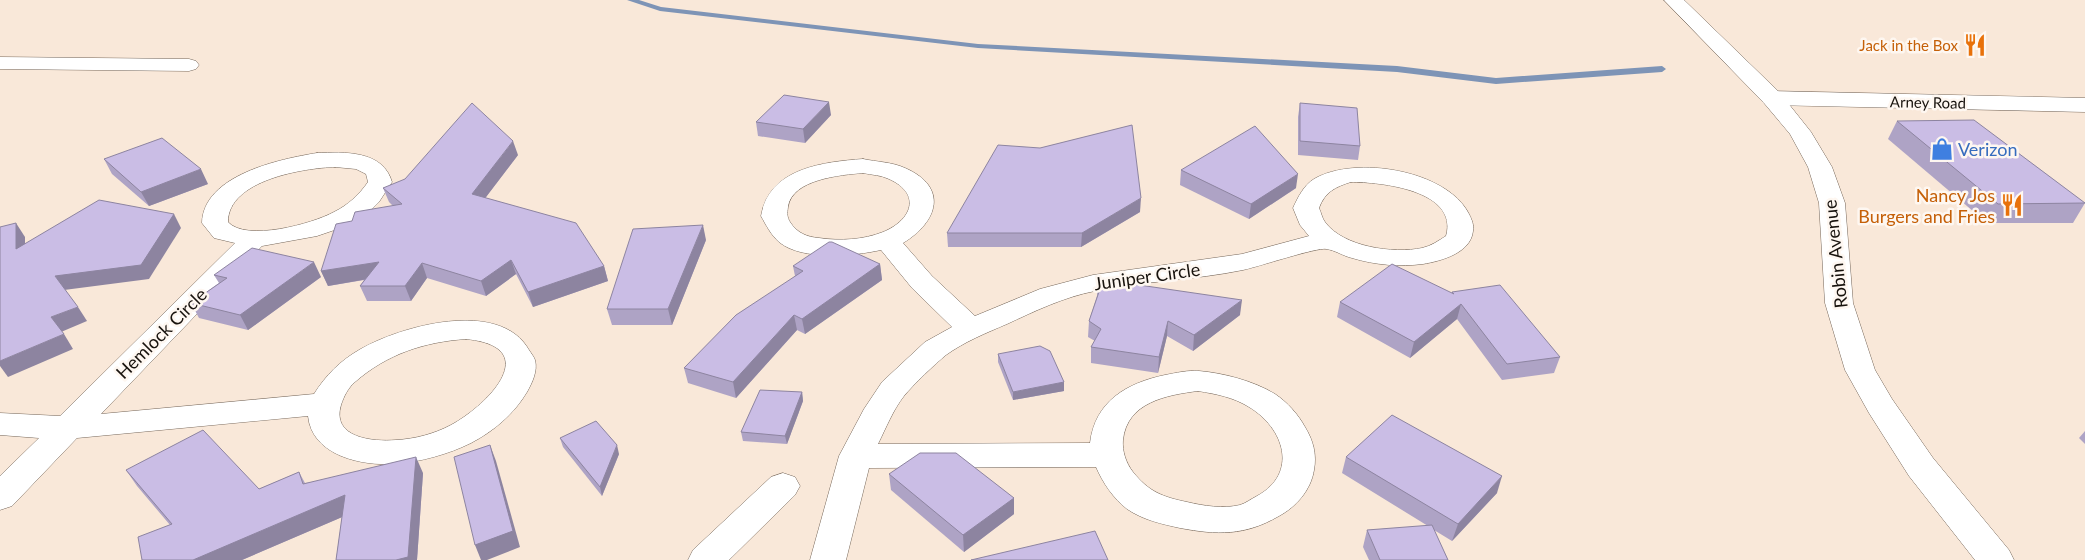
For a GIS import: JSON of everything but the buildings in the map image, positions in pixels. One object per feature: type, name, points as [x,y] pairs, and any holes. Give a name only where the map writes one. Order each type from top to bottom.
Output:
[{"type":"street","name":"Robin Avenue","points":[[1672,0],[1772,98],[1800,132],[1820,167],[1832,203],[1839,303],[1860,370],[1880,406],[1921,467],[1996,560]]},
{"type":"street","points":[[0,63],[189,64]]},
{"type":"street","name":"Arney Road","points":[[1772,98],[2085,105]]},
{"type":"street","points":[[338,159],[361,162],[376,171],[380,182],[374,195],[356,211],[322,227],[284,237],[254,239],[223,232],[215,223],[216,209],[227,196],[233,190],[258,176],[285,166],[317,160],[338,159]]},
{"type":"street","points":[[863,166],[888,170],[909,179],[920,190],[924,203],[917,220],[906,230],[887,240],[862,247],[833,249],[797,241],[782,232],[774,216],[778,199],[793,184],[813,174],[842,167],[863,166]]},
{"type":"street","points":[[1350,175],[1399,178],[1426,188],[1445,199],[1457,212],[1462,229],[1458,239],[1445,250],[1424,257],[1388,258],[1354,251],[1329,239],[1314,226],[1306,208],[1312,193],[1326,182],[1350,175]]},
{"type":"street","name":"Hemlock Circle","points":[[0,497],[254,239]]},
{"type":"street","name":"Juniper Circle","points":[[828,560],[856,456],[875,417],[893,389],[935,350],[971,329],[1050,295],[1093,283],[1243,262],[1329,239]]},
{"type":"street","points":[[887,240],[922,282],[971,329]]},
{"type":"street","points":[[466,330],[495,335],[515,348],[521,365],[518,384],[499,409],[461,434],[414,450],[378,453],[337,442],[325,428],[324,404],[342,377],[370,356],[402,341],[440,331],[466,330]]},
{"type":"street","points":[[1198,381],[1233,387],[1265,402],[1286,421],[1298,443],[1299,470],[1291,488],[1272,506],[1243,518],[1207,521],[1154,508],[1130,492],[1113,471],[1106,454],[1107,429],[1118,411],[1138,394],[1172,383],[1198,381]]},
{"type":"street","points":[[0,424],[68,428],[324,404]]},
{"type":"street","points":[[856,456],[1106,454]]},
{"type":"street","points":[[706,560],[783,486]]},
{"type":"waterway","points":[[631,0],[660,9],[978,46],[1397,69],[1496,81],[1662,69]]},
{"type":"place","name":"Jack in the Box","points":[[1975,45]]},
{"type":"place","name":"Verizon","points":[[1942,149]]},
{"type":"place","name":"Nancy Jos Burgers and Fries","points":[[2012,205]]}]
